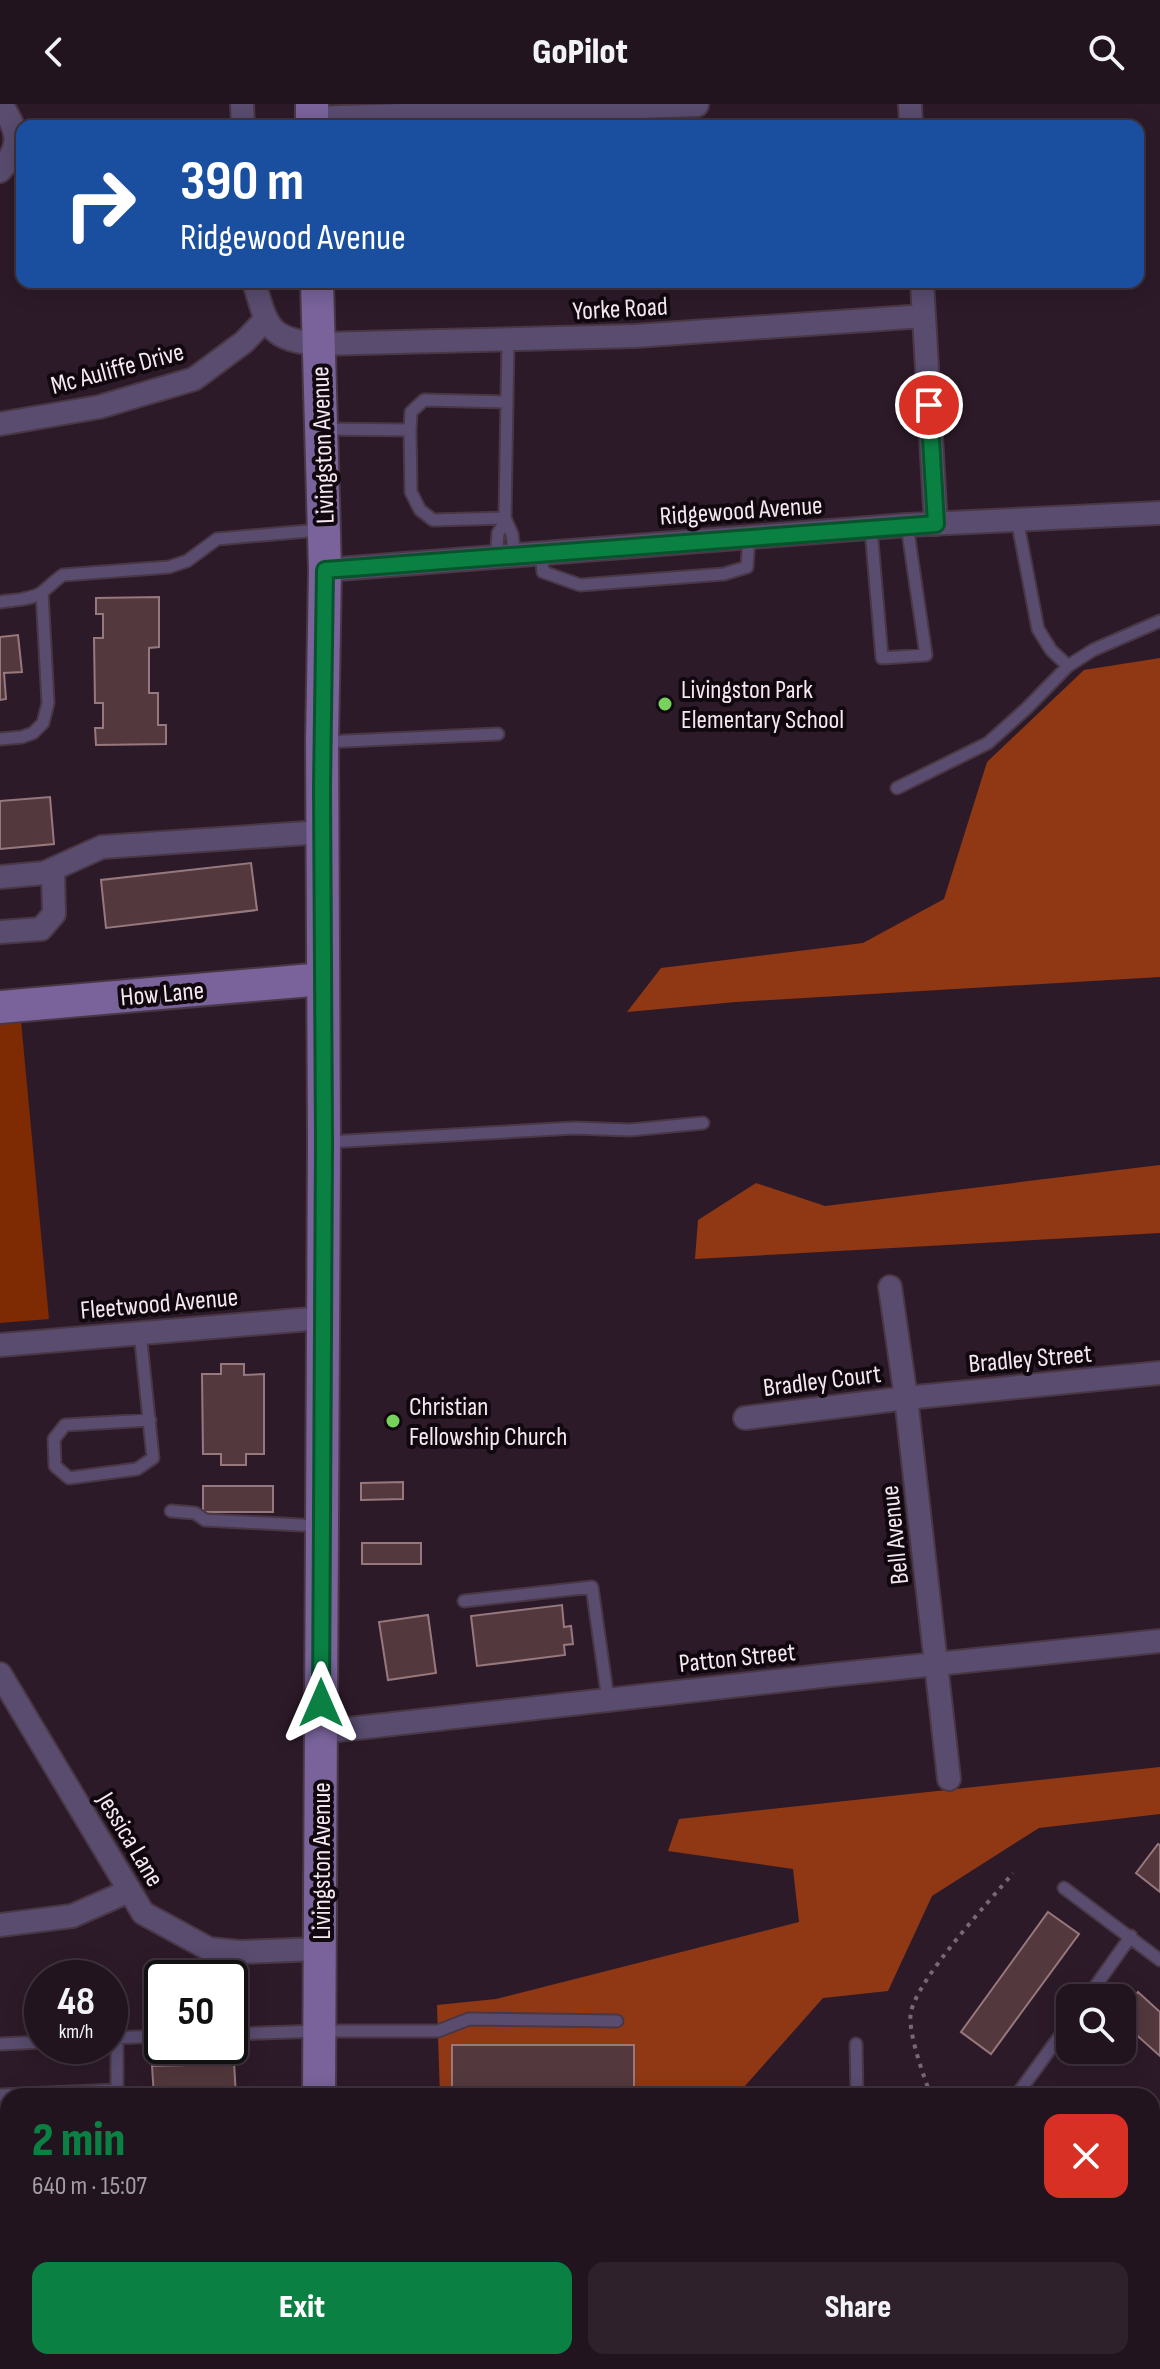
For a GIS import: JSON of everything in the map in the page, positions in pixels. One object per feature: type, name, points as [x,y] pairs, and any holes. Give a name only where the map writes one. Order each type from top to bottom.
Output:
[{"type":"main road","name":"Livingston Avenue","points":[[317,288],[325,530],[319,2088]]},
{"type":"main road","name":"How Lane","points":[[0,1007],[323,979]]},
{"type":"street","points":[[0,171],[15,147],[15,126],[1,104]]},
{"type":"street","points":[[312,116],[697,105]]},
{"type":"street","points":[[256,288],[265,320],[276,332],[292,341],[319,344]]},
{"type":"street","points":[[922,288],[936,524]]},
{"type":"street","name":"Yorke Road","points":[[319,344],[635,336],[924,316]]},
{"type":"street","name":"Mc Auliffe Drive","points":[[0,424],[99,407],[194,379],[244,342],[265,320]]},
{"type":"street","name":"Ridgewood Avenue","points":[[325,570],[907,525],[1160,513]]},
{"type":"street","points":[[0,877],[44,873],[102,847],[322,832]]},
{"type":"street","points":[[0,932],[41,929],[54,914],[53,869]]},
{"type":"street","name":"Bell Avenue","points":[[890,1287],[906,1398],[949,1779]]},
{"type":"street","name":"Fleetwood Avenue","points":[[0,1345],[322,1318]]},
{"type":"street","name":"Bradley Street","points":[[906,1398],[1160,1373]]},
{"type":"street","name":"Bradley Court","points":[[745,1418],[906,1398]]},
{"type":"street","name":"Patton Street","points":[[321,1732],[1160,1641]]},
{"type":"street","name":"Jessica Lane","points":[[0,1674],[143,1913],[209,1949],[240,1952],[320,1949]]},
{"type":"street","points":[[0,1925],[72,1916],[129,1891]]},
{"type":"lane","points":[[506,557],[498,533],[505,520],[508,340]]},
{"type":"lane","points":[[505,520],[433,520],[420,510],[411,492],[410,430],[411,412],[424,400],[507,402]]},
{"type":"lane","points":[[322,429],[410,430]]},
{"type":"lane","points":[[1017,518],[1038,629],[1051,650],[1068,666]]},
{"type":"lane","points":[[505,520],[512,534],[506,557]]},
{"type":"lane","points":[[871,529],[882,658],[926,655],[907,525]]},
{"type":"lane","points":[[0,602],[28,598],[42,592],[63,575],[169,567],[187,561],[217,539],[325,530]]},
{"type":"lane","points":[[541,553],[543,572],[580,585],[649,581],[724,574],[747,567],[749,537]]},
{"type":"lane","points":[[0,739],[33,733],[43,723],[48,703],[42,592]]},
{"type":"lane","points":[[897,788],[988,743],[1068,666],[1093,650],[1160,621]]},
{"type":"lane","points":[[322,742],[498,734]]},
{"type":"lane","points":[[324,1142],[574,1128],[630,1130],[703,1123]]},
{"type":"lane","points":[[140,1332],[150,1420],[153,1458],[137,1469],[69,1478],[55,1466],[54,1439],[65,1425],[150,1420]]},
{"type":"lane","points":[[171,1511],[195,1513],[205,1520],[321,1526]]},
{"type":"lane","points":[[464,1601],[592,1587],[608,1700]]},
{"type":"lane","points":[[1064,1888],[1160,1960]]},
{"type":"lane","points":[[1097,1984],[1131,1936]]},
{"type":"lane","points":[[248,2033],[438,2031],[469,2019],[617,2021]]},
{"type":"lane","points":[[1022,2088],[1056,2041]]},
{"type":"lane","points":[[0,2044],[24,2043]]},
{"type":"lane","points":[[856,2044],[857,2088]]},
{"type":"lane","points":[[116,2064],[117,2088]]},
{"type":"path","points":[[928,2088],[914,2044],[911,2012],[920,1991],[938,1964],[1013,1873]]},
{"type":"shaded area","points":[[1160,658],[1160,977],[736,1002],[627,1012],[661,968],[863,943],[944,899],[987,762],[1084,670]]},
{"type":"shaded area","points":[[21,1021],[49,1319],[0,1323],[0,1023]]},
{"type":"shaded area","points":[[1160,1165],[1160,1233],[695,1259],[698,1220],[756,1183],[825,1206]]},
{"type":"shaded area","points":[[1160,1767],[1160,1814],[1039,1828],[932,1896],[888,1991],[823,1998],[745,2088],[440,2088],[437,2005],[496,1999],[799,1922],[793,1869],[668,1851],[679,1819]]},
{"type":"building","points":[[159,597],[159,647],[149,648],[149,693],[158,693],[158,725],[166,725],[166,744],[96,745],[95,728],[103,728],[103,703],[95,703],[94,638],[103,638],[103,614],[96,614],[96,598]]},
{"type":"building","points":[[18,635],[22,672],[4,673],[6,699],[0,700],[0,637]]},
{"type":"building","points":[[50,797],[54,844],[0,849],[0,801]]},
{"type":"building","points":[[251,863],[257,910],[106,928],[101,880]]},
{"type":"building","points":[[221,1364],[244,1364],[244,1375],[264,1374],[264,1454],[246,1454],[246,1465],[221,1465],[221,1454],[203,1454],[202,1374],[221,1374]]},
{"type":"building","points":[[403,1482],[403,1499],[361,1500],[361,1483]]},
{"type":"building","points":[[203,1486],[273,1486],[273,1512],[203,1512]]},
{"type":"building","points":[[362,1543],[421,1543],[421,1564],[362,1564]]},
{"type":"building","points":[[562,1605],[564,1627],[571,1626],[573,1644],[564,1645],[565,1655],[477,1666],[471,1616]]},
{"type":"building","points":[[428,1615],[436,1673],[388,1680],[379,1622]]},
{"type":"building","points":[[1160,1845],[1160,1892],[1136,1873]]},
{"type":"building","points":[[1048,1912],[1079,1934],[991,2054],[961,2032]]},
{"type":"building","points":[[1138,1992],[1160,2012],[1160,2056],[1136,2035]]},
{"type":"building","points":[[452,2045],[634,2045],[634,2088],[452,2088]]},
{"type":"building","points":[[234,2064],[236,2088],[153,2088],[152,2066]]},
{"type":"place","name":"Livingston Park Elementary School","points":[[665,704]]},
{"type":"place","name":"Christian Fellowship Church","points":[[393,1421]]},
{"type":"route","points":[[321,1703],[325,570],[936,524],[929,405]]}]
